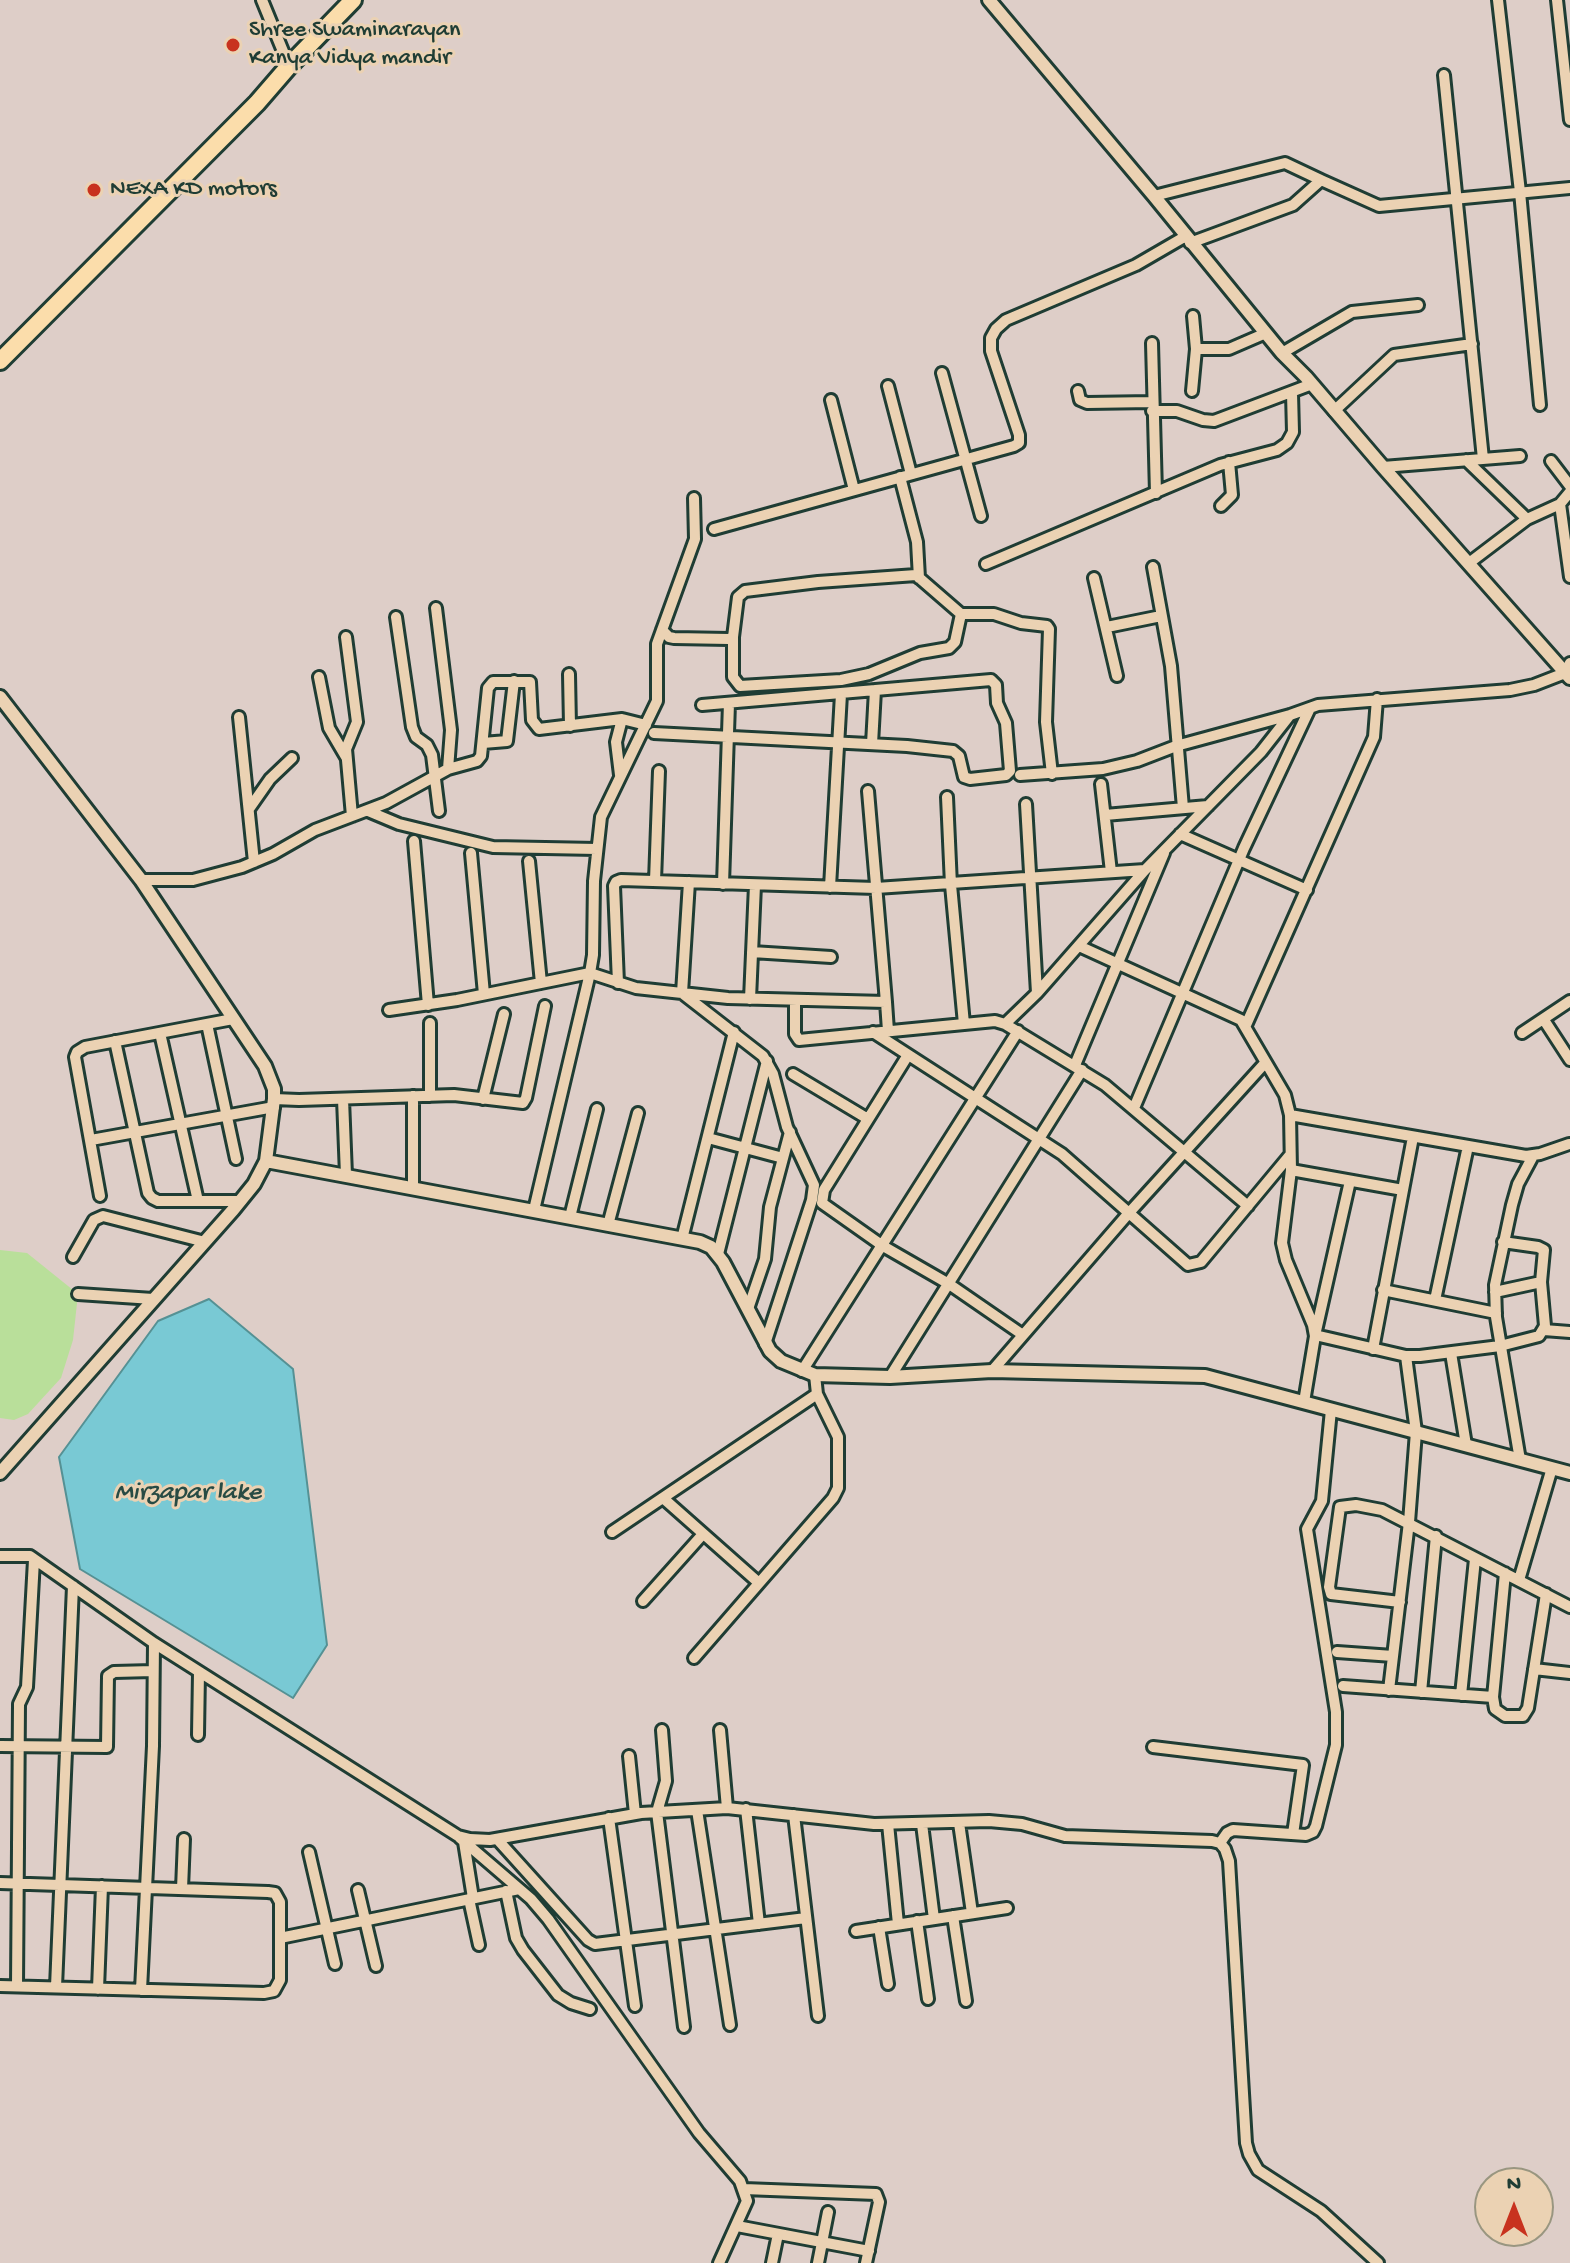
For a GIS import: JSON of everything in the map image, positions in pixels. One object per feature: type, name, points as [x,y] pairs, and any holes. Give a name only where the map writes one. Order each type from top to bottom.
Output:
[{"type":"main road","points":[[0,361],[257,103],[353,0]]},
{"type":"street","points":[[262,0],[289,66]]},
{"type":"street","points":[[989,0],[1282,353],[1568,671],[1534,685],[1510,690],[1329,703],[1103,769],[1020,775]]},
{"type":"street","points":[[1498,0],[1540,405]]},
{"type":"street","points":[[1557,0],[1570,120]]},
{"type":"street","points":[[1444,75],[1483,459]]},
{"type":"street","points":[[1154,196],[1285,163],[1379,206],[1570,188]]},
{"type":"street","points":[[714,529],[1019,443],[991,351],[991,338],[1006,320],[1188,240],[1293,205],[1321,180]]},
{"type":"street","points":[[1282,353],[1352,312],[1418,305]]},
{"type":"street","points":[[1192,391],[1196,349],[1193,316]]},
{"type":"street","points":[[1196,349],[1229,349],[1266,333]]},
{"type":"street","points":[[1152,343],[1156,493]]},
{"type":"street","points":[[1334,411],[1394,355],[1472,344]]},
{"type":"street","points":[[942,373],[981,516]]},
{"type":"street","points":[[1078,391],[1080,400],[1087,403],[1152,406],[1214,421],[1312,384]]},
{"type":"street","points":[[888,386],[917,542],[919,578]]},
{"type":"street","points":[[986,564],[1229,462],[1264,455],[1287,443],[1294,423],[1292,393]]},
{"type":"street","points":[[831,400],[854,490]]},
{"type":"street","points":[[1383,467],[1520,456]]},
{"type":"street","points":[[1466,460],[1527,519]]},
{"type":"street","points":[[1551,461],[1570,486]]},
{"type":"street","points":[[1221,506],[1232,495],[1229,462]]},
{"type":"street","points":[[1469,563],[1527,519],[1560,504],[1570,492]]},
{"type":"street","points":[[534,1210],[590,973],[601,817],[620,777],[650,729],[658,699],[657,644],[695,539],[694,498]]},
{"type":"street","points":[[1560,504],[1570,577]]},
{"type":"street","points":[[1153,567],[1171,666],[1183,808]]},
{"type":"street","points":[[961,614],[955,642],[949,648],[920,653],[869,674],[841,680],[740,686],[733,677],[733,637],[738,597],[745,591],[913,575],[961,614],[994,614],[1021,623],[1047,626],[1046,722],[1052,774]]},
{"type":"street","points":[[1094,578],[1117,676]]},
{"type":"street","points":[[436,608],[451,730],[448,769]]},
{"type":"street","points":[[1107,627],[1161,616]]},
{"type":"street","points":[[396,617],[412,727],[416,737],[430,749],[439,811]]},
{"type":"street","points":[[662,630],[674,638],[733,637]]},
{"type":"street","points":[[346,637],[357,722],[346,749],[352,816]]},
{"type":"street","points":[[569,674],[570,726]]},
{"type":"street","points":[[319,677],[329,728],[347,758]]},
{"type":"street","points":[[483,743],[507,741],[514,681]]},
{"type":"street","points":[[141,880],[204,878],[254,862],[315,830],[368,811],[448,769],[477,761],[481,756],[490,685],[493,682],[530,682],[532,720],[536,727],[543,730],[622,719],[650,729],[953,751],[959,756],[964,777],[970,779],[1006,775],[1010,771],[1006,723],[997,703],[994,682],[702,705]]},
{"type":"street","points":[[872,744],[875,690]]},
{"type":"street","points":[[830,887],[841,694]]},
{"type":"street","points":[[0,697],[155,900],[265,1066],[274,1089],[266,1161],[254,1184],[0,1473]]},
{"type":"street","points":[[1246,1025],[1374,737],[1377,699]]},
{"type":"street","points":[[723,884],[729,703]]},
{"type":"street","points":[[1134,1108],[1238,861],[1310,708]]},
{"type":"street","points":[[1005,1024],[1037,993],[1145,870],[1261,752],[1290,715]]},
{"type":"street","points":[[239,717],[254,862]]},
{"type":"street","points":[[620,777],[616,742],[622,719]]},
{"type":"street","points":[[249,809],[270,779],[292,758]]},
{"type":"street","points":[[655,881],[659,771]]},
{"type":"street","points":[[1101,784],[1111,872]]},
{"type":"street","points":[[868,791],[888,1031]]},
{"type":"street","points":[[947,797],[951,885],[964,1024]]},
{"type":"street","points":[[1026,804],[1037,993]]},
{"type":"street","points":[[1105,815],[1208,806]]},
{"type":"street","points":[[368,811],[399,824],[493,847],[597,849]]},
{"type":"street","points":[[1180,834],[1307,890]]},
{"type":"street","points":[[414,841],[428,1005]]},
{"type":"street","points":[[890,1377],[1079,1068],[1117,963],[1166,848]]},
{"type":"street","points":[[471,853],[484,994]]},
{"type":"street","points":[[529,861],[541,983]]},
{"type":"street","points":[[618,983],[615,883],[621,880],[876,888],[1145,870]]},
{"type":"street","points":[[682,993],[689,882]]},
{"type":"street","points":[[750,999],[755,885]]},
{"type":"street","points":[[1079,946],[1184,992],[1246,1025],[1285,1095],[1290,1115],[1291,1170],[1283,1231],[1284,1251],[1315,1336]]},
{"type":"street","points":[[752,952],[831,957]]},
{"type":"street","points":[[389,1010],[590,973],[636,988],[682,993],[750,999],[886,1002]]},
{"type":"street","points":[[682,993],[756,1048],[767,1061],[790,1132],[812,1179],[814,1193],[765,1344]]},
{"type":"street","points":[[795,1000],[795,1034],[799,1040],[995,1021],[1005,1024],[1079,1068],[1134,1108],[1248,1206]]},
{"type":"street","points":[[1522,1033],[1570,1001]]},
{"type":"street","points":[[91,1140],[227,1115],[274,1103],[454,1095],[519,1103],[526,1098],[545,1006]]},
{"type":"street","points":[[483,1099],[504,1014]]},
{"type":"street","points":[[100,1196],[75,1057],[85,1047],[233,1019]]},
{"type":"street","points":[[1544,1020],[1570,1060]]},
{"type":"street","points":[[430,1023],[430,1096]]},
{"type":"street","points":[[207,1024],[236,1159]]},
{"type":"street","points":[[802,1371],[1018,1031]]},
{"type":"street","points":[[682,1239],[734,1032]]},
{"type":"street","points":[[873,1032],[1062,1154],[1184,1263],[1194,1265],[1201,1262],[1290,1155]]},
{"type":"street","points":[[160,1033],[198,1201]]},
{"type":"street","points":[[115,1041],[148,1193],[158,1201],[198,1201],[237,1206]]},
{"type":"street","points":[[908,1055],[824,1190],[821,1200],[828,1209],[883,1246],[949,1284],[1023,1335]]},
{"type":"street","points":[[718,1254],[767,1061]]},
{"type":"street","points":[[992,1371],[1265,1063]]},
{"type":"street","points":[[793,1074],[868,1119]]},
{"type":"street","points":[[413,1096],[413,1187]]},
{"type":"street","points":[[343,1099],[346,1175]]},
{"type":"street","points":[[570,1217],[597,1109]]},
{"type":"street","points":[[608,1225],[638,1113]]},
{"type":"street","points":[[1290,1115],[1533,1156],[1570,1142]]},
{"type":"street","points":[[748,1309],[765,1259],[769,1217],[790,1132]]},
{"type":"street","points":[[1373,1349],[1413,1137]]},
{"type":"street","points":[[708,1138],[783,1158]]},
{"type":"street","points":[[1435,1300],[1468,1146]]},
{"type":"street","points":[[1520,1460],[1500,1346],[1495,1292],[1503,1242],[1518,1184],[1533,1156]]},
{"type":"street","points":[[266,1161],[700,1242],[718,1254],[765,1344],[781,1361],[815,1375],[890,1377],[992,1371],[1205,1376],[1570,1473]]},
{"type":"street","points":[[1291,1170],[1403,1190]]},
{"type":"street","points":[[1304,1402],[1315,1336],[1350,1181]]},
{"type":"street","points":[[73,1257],[94,1220],[103,1216],[205,1242]]},
{"type":"street","points":[[1503,1242],[1542,1248],[1545,1254],[1541,1282],[1544,1330]]},
{"type":"street","points":[[1495,1292],[1541,1282]]},
{"type":"street","points":[[1383,1290],[1496,1313]]},
{"type":"street","points":[[78,1294],[153,1299]]},
{"type":"street","points":[[1315,1336],[1406,1356],[1500,1346],[1534,1338],[1544,1330],[1570,1332]]},
{"type":"street","points":[[1451,1353],[1466,1445]]},
{"type":"street","points":[[1389,1690],[1409,1522],[1416,1432],[1406,1356]]},
{"type":"street","points":[[694,1658],[833,1498],[838,1488],[838,1437],[817,1394],[815,1375]]},
{"type":"street","points":[[612,1532],[817,1394]]},
{"type":"street","points":[[1220,1843],[1233,1830],[1306,1835],[1313,1832],[1316,1826],[1336,1745],[1334,1699],[1307,1537],[1309,1522],[1322,1501],[1331,1410]]},
{"type":"street","points":[[1519,1580],[1552,1468]]},
{"type":"street","points":[[663,1498],[759,1583]]},
{"type":"street","points":[[1400,1602],[1331,1594],[1340,1507],[1356,1505],[1382,1510],[1570,1607]]},
{"type":"street","points":[[643,1601],[703,1534]]},
{"type":"street","points":[[1421,1692],[1436,1536]]},
{"type":"street","points":[[0,1556],[25,1555],[34,1560],[154,1643],[461,1839],[531,1899],[563,1938],[694,2125],[744,2189],[747,2201],[719,2263]]},
{"type":"street","points":[[1461,1695],[1475,1559]]},
{"type":"street","points":[[17,1986],[20,1700],[27,1687],[34,1560]]},
{"type":"street","points":[[1505,1573],[1493,1697],[1498,1713],[1523,1716],[1529,1703],[1546,1594]]},
{"type":"street","points":[[56,1987],[73,1586]]},
{"type":"street","points":[[141,1990],[153,1746],[154,1643]]},
{"type":"street","points":[[1337,1652],[1393,1656]]},
{"type":"street","points":[[1534,1669],[1570,1673]]},
{"type":"street","points":[[0,1746],[107,1747],[108,1676],[114,1672],[153,1671]]},
{"type":"street","points":[[198,1735],[199,1672]]},
{"type":"street","points":[[1343,1686],[1493,1697]]},
{"type":"street","points":[[662,1730],[666,1781],[657,1812],[684,2027]]},
{"type":"street","points":[[720,1730],[727,1808]]},
{"type":"street","points":[[1153,1747],[1303,1765],[1293,1834]]},
{"type":"street","points":[[629,1756],[635,1814]]},
{"type":"street","points":[[461,1839],[497,1839],[635,1814],[727,1808],[888,1824],[1001,1822],[1022,1824],[1065,1836],[1220,1843],[1229,1861],[1249,2154],[1258,2170],[1321,2211],[1378,2263]]},
{"type":"street","points":[[746,1809],[759,1924]]},
{"type":"street","points":[[697,1810],[730,2025]]},
{"type":"street","points":[[794,1815],[818,2016]]},
{"type":"street","points":[[609,1818],[635,2006]]},
{"type":"street","points":[[959,1823],[972,1913]]},
{"type":"street","points":[[888,1824],[898,1924]]},
{"type":"street","points":[[922,1824],[934,1919]]},
{"type":"street","points":[[182,1889],[184,1839]]},
{"type":"street","points":[[461,1839],[479,1945]]},
{"type":"street","points":[[497,1839],[591,1943],[600,1945],[806,1918]]},
{"type":"street","points":[[309,1852],[335,1964]]},
{"type":"street","points":[[0,1883],[275,1893],[280,1902],[280,1980],[274,1991],[0,1986]]},
{"type":"street","points":[[98,1989],[102,1886]]},
{"type":"street","points":[[280,1938],[519,1889]]},
{"type":"street","points":[[358,1890],[376,1966]]},
{"type":"street","points":[[506,1891],[516,1938],[523,1950],[558,1995],[590,2009]]},
{"type":"street","points":[[856,1931],[1007,1908]]},
{"type":"street","points":[[953,1916],[966,2001]]},
{"type":"street","points":[[917,1921],[928,1999]]},
{"type":"street","points":[[879,1927],[888,1984]]},
{"type":"street","points":[[737,2226],[822,2242],[868,2257],[879,2202],[876,2194],[744,2189]]},
{"type":"street","points":[[818,2263],[828,2212]]},
{"type":"street","points":[[772,2263],[778,2234]]},
{"type":"green space","points":[[0,1250],[27,1253],[78,1294],[73,1340],[61,1378],[28,1414],[14,1420],[0,1418]]},
{"type":"water","name":"Mirzapar lake","points":[[209,1299],[293,1369],[327,1645],[293,1698],[80,1569],[59,1457],[158,1321]]},
{"type":"place","name":"Shree Swaminarayan Kanya Vidya mandir","points":[[233,45]]},
{"type":"place","name":"NEXA KD motors","points":[[94,190]]}]
